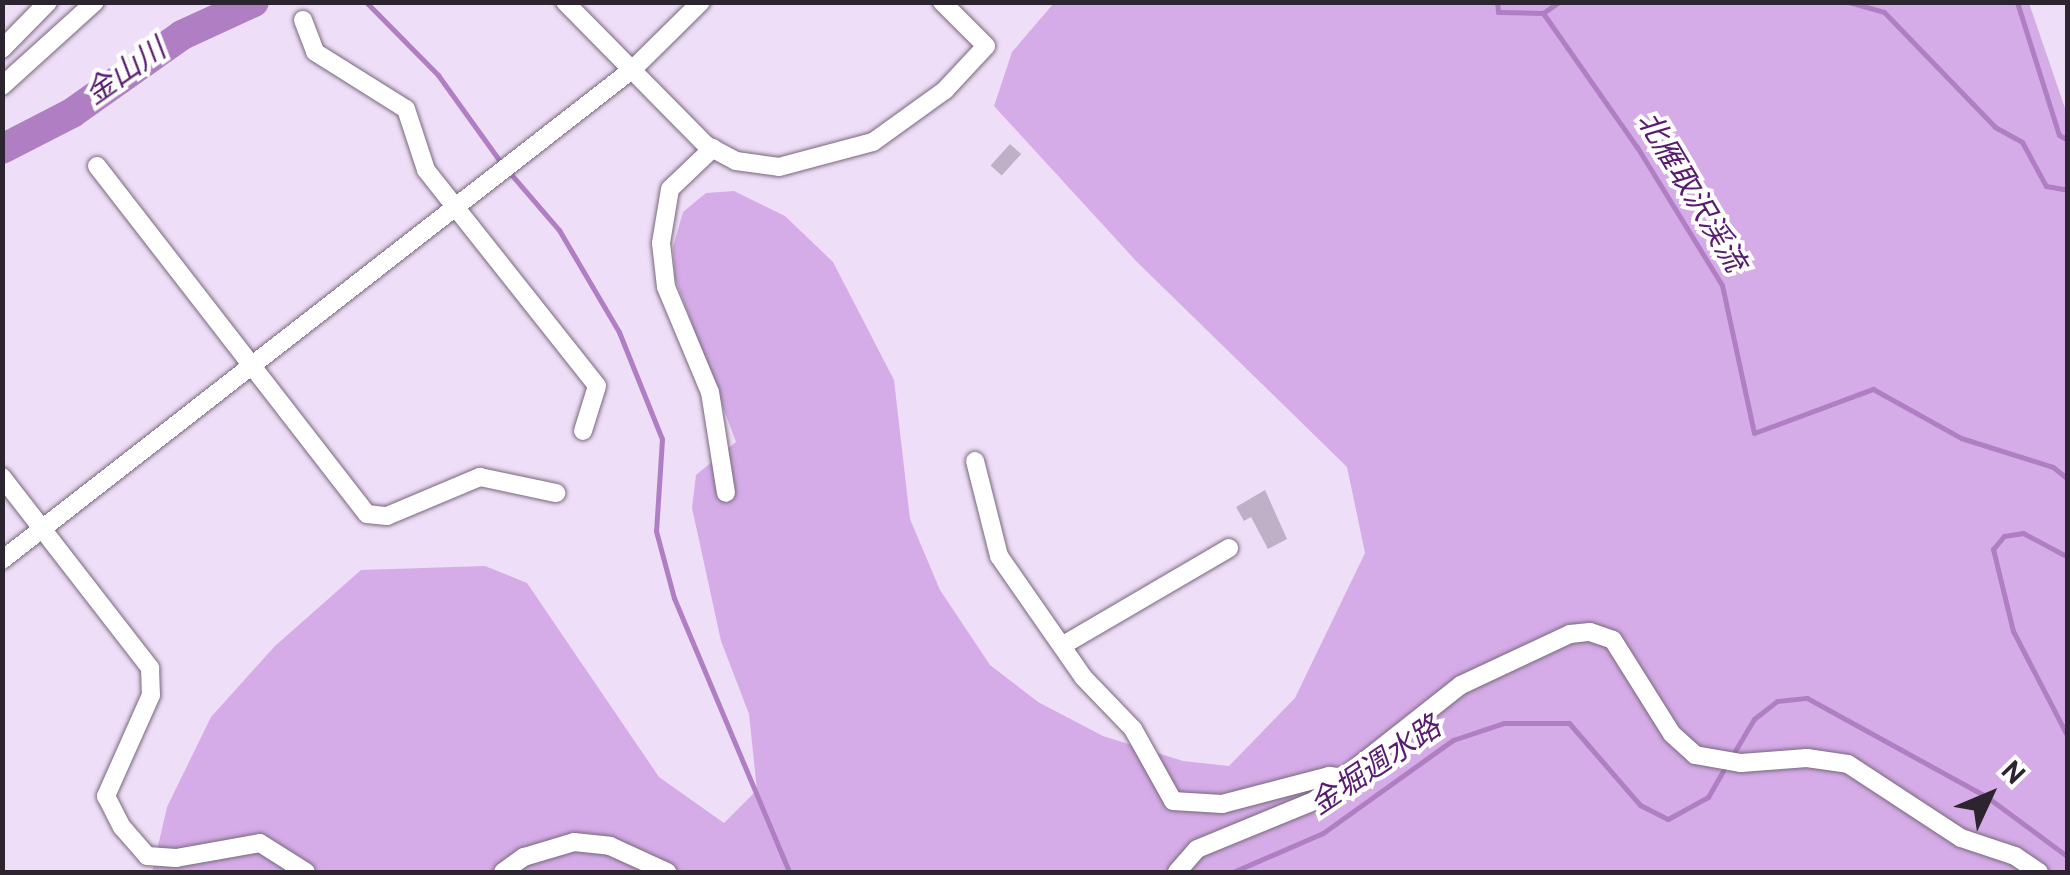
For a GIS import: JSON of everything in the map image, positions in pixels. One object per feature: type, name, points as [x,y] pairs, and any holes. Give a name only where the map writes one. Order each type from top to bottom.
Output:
[{"type":"street","points":[[2,49],[48,2]]},
{"type":"street","points":[[2,86],[96,2]]},
{"type":"street","points":[[566,2],[713,148],[736,160],[779,167],[846,152],[894,132],[986,46],[942,2]]},
{"type":"street","points":[[2,560],[634,68],[701,2]]},
{"type":"street","points":[[303,20],[315,52],[406,109],[426,170],[597,386],[583,431]]},
{"type":"street","points":[[713,148],[670,190],[661,243],[666,287],[710,392],[726,494]]},
{"type":"street","points":[[97,166],[251,367],[376,518],[480,477],[556,493]]},
{"type":"street","points":[[975,461],[998,556],[1065,644],[1083,677],[1134,728],[1173,801],[1222,804],[1329,776],[1347,778]]},
{"type":"street","points":[[2,478],[150,668],[151,695],[106,796],[122,828],[148,856],[176,858],[260,843],[306,872]]},
{"type":"street","points":[[1065,644],[1228,548]]},
{"type":"street","points":[[1177,872],[1197,848],[1314,801],[1461,685],[1570,634],[1590,632],[1612,640],[1672,734],[1695,755],[1742,763],[1807,758],[1848,764],[1920,806],[1961,838],[2015,856],[2039,872]]},
{"type":"street","points":[[503,872],[524,857],[574,842],[610,846],[667,872]]},
{"type":"shaded area","points":[[1054,3],[2029,3],[2068,117],[2067,872],[152,872],[167,807],[211,717],[275,646],[361,570],[485,566],[527,583],[659,777],[724,823],[757,790],[749,714],[721,641],[692,508],[696,475],[736,442],[675,278],[673,247],[683,212],[706,193],[734,191],[785,216],[833,262],[894,380],[910,519],[940,590],[990,665],[1038,702],[1103,736],[1183,761],[1229,766],[1295,698],[1365,553],[1347,467],[1137,262],[994,106],[1012,52]]},
{"type":"building","points":[[1010,144],[1021,154],[1002,176],[991,166]]},
{"type":"building","points":[[1265,490],[1287,539],[1268,549],[1251,517],[1244,521],[1236,507]]},
{"type":"waterway","name":"金山川","points":[[2,149],[72,113],[182,35],[254,2]]},
{"type":"waterway","points":[[366,2],[438,75],[502,164]]},
{"type":"waterway","points":[[1497,2],[1498,12],[1543,13],[1559,2]]},
{"type":"waterway","points":[[1849,2],[1884,12],[1995,127],[2022,142],[2046,186],[2068,190]]},
{"type":"waterway","points":[[2017,2],[2059,135],[2068,140]]},
{"type":"waterway","name":"北雁取沢渓流","points":[[1543,13],[1637,147],[1722,285],[1754,433],[1873,389],[1961,438],[2053,467],[2068,479]]},
{"type":"waterway","points":[[509,172],[559,230],[619,332],[662,439],[656,531],[674,598],[789,872]]},
{"type":"waterway","name":"金堀週水路","points":[[2068,557],[2023,533],[2004,536],[1993,549],[2013,631],[2068,737]]},
{"type":"waterway","name":"金堀週水路","points":[[1732,756],[1754,719],[1777,701],[1807,698],[1987,797],[2068,857]]},
{"type":"waterway","name":"金堀週水路","points":[[1233,872],[1323,833],[1453,740],[1504,723],[1569,723],[1640,805],[1668,819],[1708,797],[1726,766]]}]
